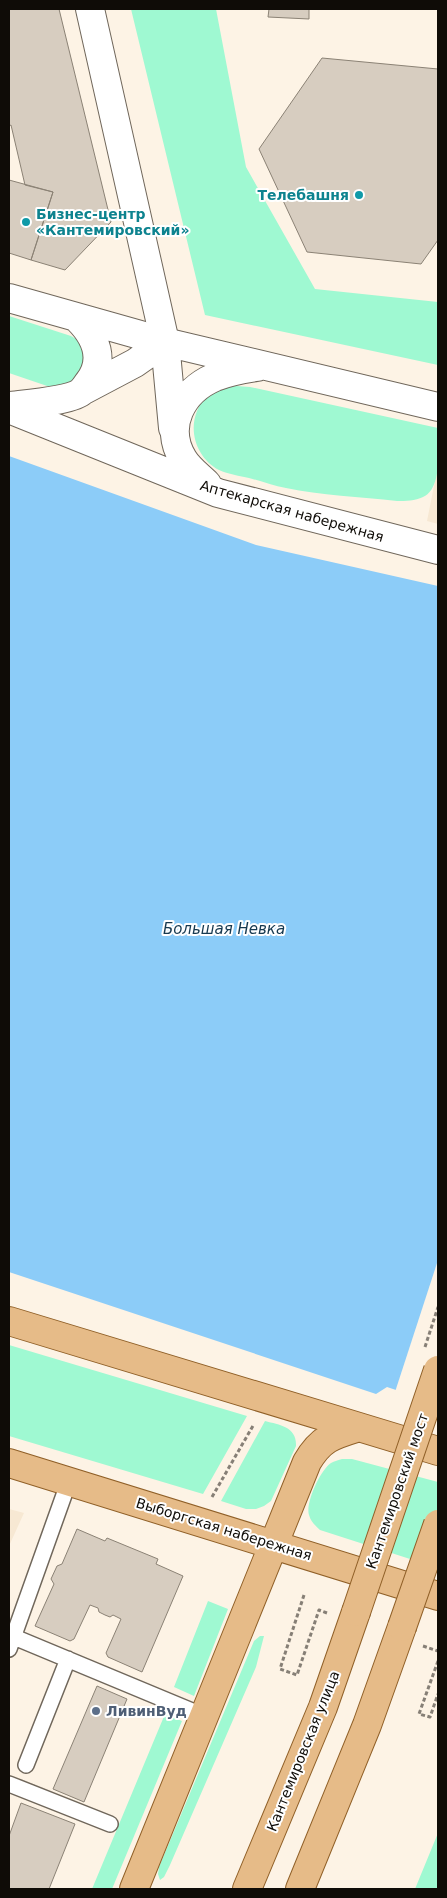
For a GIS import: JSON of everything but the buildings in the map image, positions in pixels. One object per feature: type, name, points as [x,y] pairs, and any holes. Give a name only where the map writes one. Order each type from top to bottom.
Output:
[{"type":"main road","points":[[9,1321],[438,1451]]},
{"type":"main road","name":"Кантемировский мост","points":[[356,1612],[438,1370]]},
{"type":"main road","points":[[134,1889],[272,1544],[307,1462],[315,1448],[332,1436],[359,1427]]},
{"type":"main road","name":"Выборгская набережная","points":[[9,1463],[438,1596]]},
{"type":"main road","points":[[300,1889],[368,1725],[410,1635],[438,1524]]},
{"type":"main road","name":"Кантемировская улица","points":[[247,1889],[323,1707],[356,1612]]},
{"type":"street","points":[[90,9],[165,342],[173,429],[178,450],[183,460],[197,475],[218,492]]},
{"type":"street","points":[[9,298],[165,342],[438,408]]},
{"type":"street","points":[[78,319],[93,338],[98,348],[98,362],[94,376],[80,392]]},
{"type":"street","points":[[9,408],[58,400],[80,392],[135,363],[165,342]]},
{"type":"street","points":[[173,429],[182,405],[196,388],[215,378],[263,366]]},
{"type":"street","name":"Аптекарская набережная","points":[[9,408],[218,492],[438,550]]},
{"type":"lane","points":[[68,1481],[11,1643],[68,1659],[204,1716]]},
{"type":"lane","points":[[26,1765],[68,1659]]},
{"type":"lane","points":[[9,1784],[110,1824]]},
{"type":"path","points":[[212,1497],[256,1419]]},
{"type":"path","points":[[304,1595],[280,1669],[297,1675],[316,1618]]},
{"type":"path","points":[[410,1635],[438,1651]]},
{"type":"path","points":[[438,1661],[419,1714],[430,1717],[438,1694]]},
{"type":"shaded area","points":[[438,466],[438,524],[427,521]]},
{"type":"shaded area","points":[[9,1509],[24,1513],[9,1546]]},
{"type":"green space","points":[[131,9],[216,9],[246,167],[315,289],[438,302],[438,365],[205,315]]},
{"type":"green space","points":[[9,316],[71,336],[81,342],[87,351],[81,380],[53,388],[9,373]]},
{"type":"green space","points":[[236,386],[250,387],[438,428],[439,455],[434,485],[423,497],[414,500],[397,501],[327,494],[276,486],[219,470],[205,459],[200,452],[194,436],[194,419],[200,405],[208,395],[223,388]]},
{"type":"green space","points":[[9,1345],[247,1416],[203,1494],[9,1436]]},
{"type":"green space","points":[[265,1421],[291,1431],[296,1440],[296,1446],[271,1501],[256,1509],[246,1509],[221,1501]]},
{"type":"green space","points":[[352,1459],[438,1482],[438,1568],[320,1530],[313,1523],[308,1510],[315,1487],[327,1466],[332,1462]]},
{"type":"green space","points":[[208,1601],[228,1609],[194,1696],[174,1687]]},
{"type":"green space","points":[[260,1636],[264,1636],[256,1667],[170,1865],[164,1877],[160,1880],[158,1874],[159,1867],[254,1641]]},
{"type":"green space","points":[[165,1714],[182,1721],[112,1889],[92,1889]]},
{"type":"green space","points":[[438,1833],[438,1889],[415,1889]]},
{"type":"water","name":"Большая Невка","points":[[9,456],[256,545],[438,586],[438,1404],[387,1387],[376,1394],[9,1272]]},
{"type":"pier","points":[[438,1260],[438,1406],[395,1392]]},
{"type":"place","name":"Телебашня","points":[[359,195]]},
{"type":"place","name":"Бизнес-центр «Кантемировский»","points":[[26,222]]},
{"type":"place","name":"ЛивинВуд","points":[[96,1711]]}]
